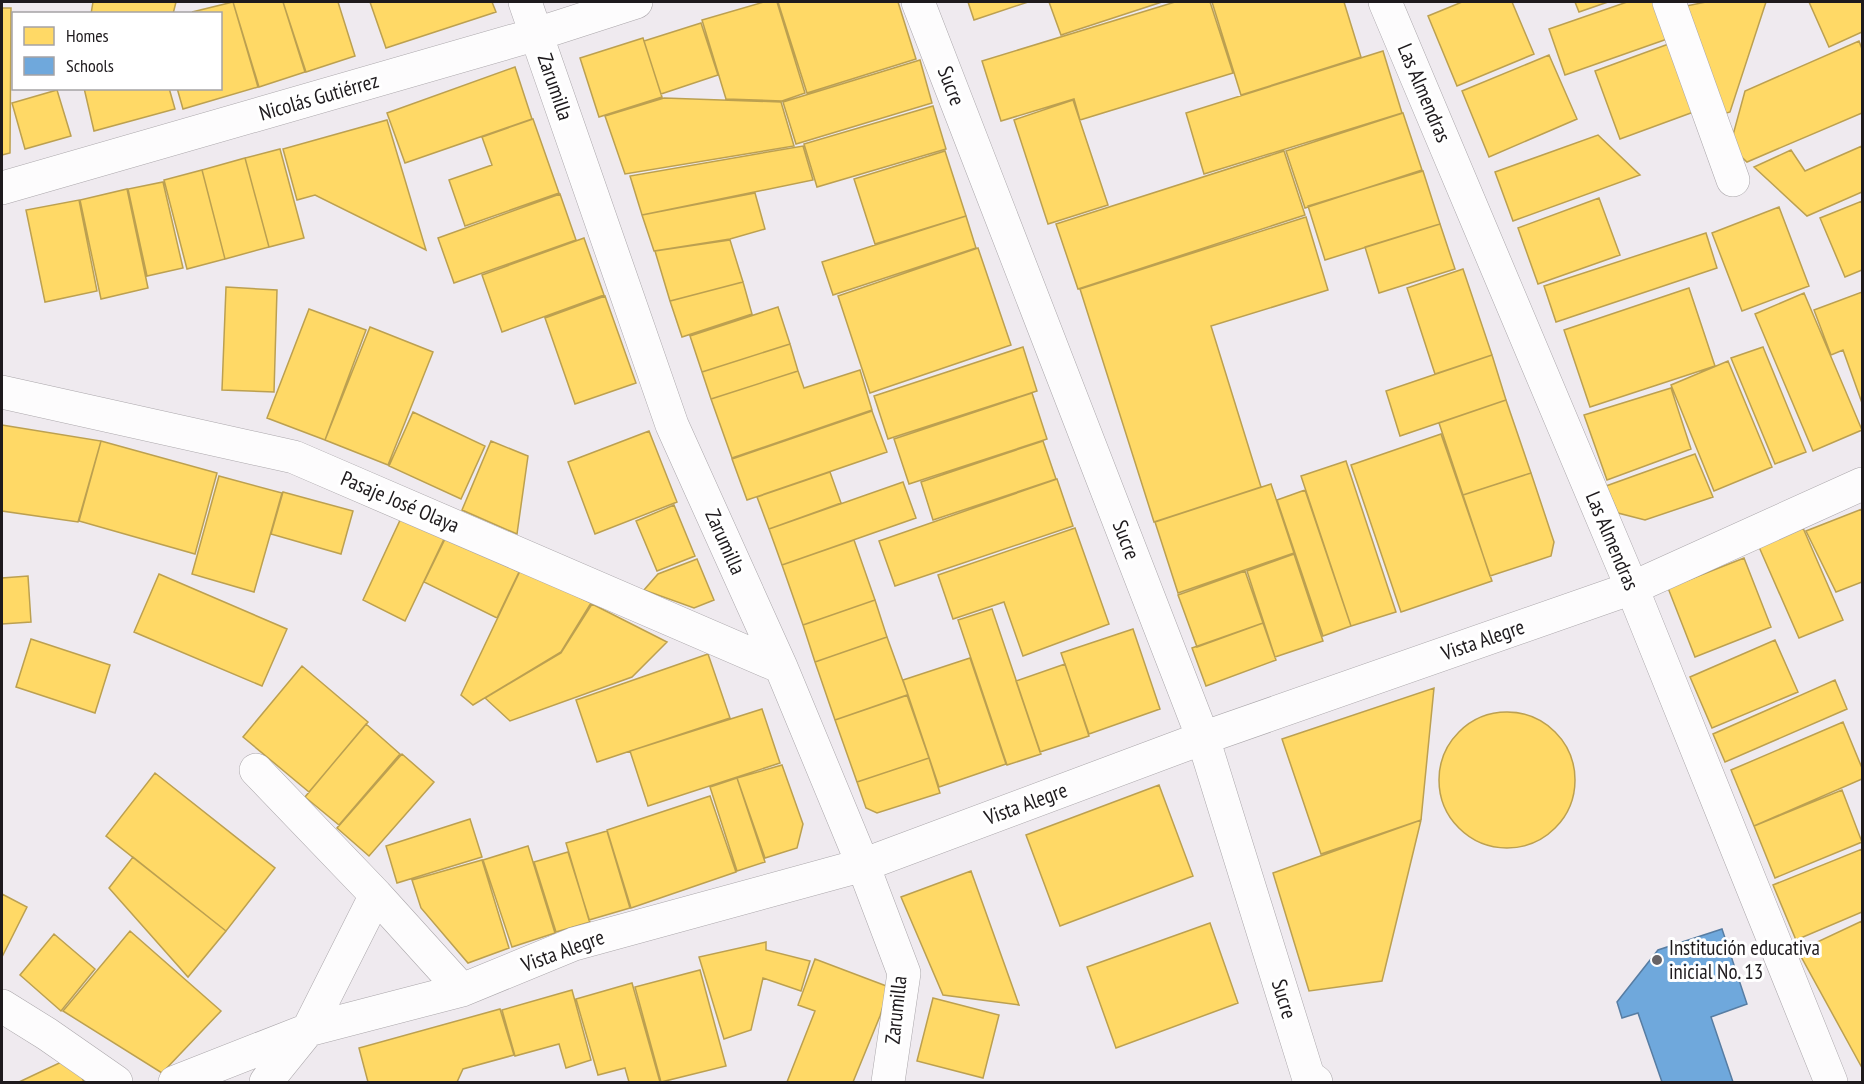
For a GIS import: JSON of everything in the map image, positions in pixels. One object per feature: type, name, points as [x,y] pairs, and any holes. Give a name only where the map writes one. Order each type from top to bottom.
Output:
[{"type":"street","name":"Zarumilla","points":[[525,2],[672,425],[781,667],[863,865],[904,973],[888,1083]]},
{"type":"street","name":"Nicolás Gutiérrez","points":[[2,188],[537,34],[636,2]]},
{"type":"street","name":"Sucre","points":[[918,2],[1203,738],[1310,1080]]},
{"type":"street","name":"Las Almendras","points":[[1385,2],[1632,588],[1831,1083]]},
{"type":"street","points":[[1670,2],[1732,180]]},
{"type":"street","name":"Pasaje José Olaya","points":[[2,392],[294,457],[781,667]]},
{"type":"street","name":"Vista Alegre","points":[[175,1083],[308,1030],[462,990],[574,944],[863,865],[1203,738],[1632,588],[1863,484]]},
{"type":"street","points":[[256,770],[376,895],[462,990]]},
{"type":"street","points":[[266,1083],[308,1030],[376,895]]},
{"type":"street","points":[[2,1006],[47,1034],[116,1083]]},
{"type":"building: Homes","points":[[93,2],[176,2],[174,12],[91,12]]},
{"type":"building: Homes","points":[[233,2],[258,87],[183,109],[178,90],[222,90],[222,12],[192,12]]},
{"type":"building: Homes","points":[[233,2],[283,2],[305,72],[259,87]]},
{"type":"building: Homes","points":[[283,2],[338,2],[355,56],[306,72]]},
{"type":"building: Homes","points":[[370,2],[492,2],[496,12],[386,48]]},
{"type":"building: Homes","points":[[764,2],[777,2],[805,93],[782,101],[726,99],[702,20]]},
{"type":"building: Homes","points":[[778,2],[898,2],[916,59],[807,93]]},
{"type":"building: Homes","points":[[968,2],[1028,2],[974,20]]},
{"type":"building: Homes","points":[[1049,2],[1162,2],[1061,35]]},
{"type":"building: Homes","points":[[1175,2],[1210,2],[1233,73],[1080,120],[1074,99],[1001,121],[982,61]]},
{"type":"building: Homes","points":[[1212,2],[1344,2],[1361,57],[1241,95]]},
{"type":"building: Homes","points":[[1462,2],[1512,2],[1534,54],[1457,86],[1428,16]]},
{"type":"building: Homes","points":[[1575,2],[1608,2],[1579,12]]},
{"type":"building: Homes","points":[[1627,2],[1657,2],[1670,38],[1565,75],[1549,29]]},
{"type":"building: Homes","points":[[1706,2],[1766,2],[1730,112],[1720,115],[1681,7]]},
{"type":"building: Homes","points":[[1809,2],[1862,2],[1862,32],[1829,47]]},
{"type":"building: Homes","points":[[2,8],[11,8],[10,153],[2,155]]},
{"type":"building: Homes","points":[[701,23],[718,75],[661,94],[644,41]]},
{"type":"building: Homes","points":[[643,38],[662,97],[599,117],[580,58]]},
{"type":"building: Homes","points":[[1859,41],[1862,49],[1862,113],[1747,162],[1730,146],[1745,91]]},
{"type":"building: Homes","points":[[1674,42],[1699,110],[1620,139],[1595,71]]},
{"type":"building: Homes","points":[[1383,51],[1402,113],[1204,174],[1186,113]]},
{"type":"building: Homes","points":[[1549,55],[1577,119],[1489,157],[1462,91]]},
{"type":"building: Homes","points":[[920,60],[932,103],[796,144],[783,102]]},
{"type":"building: Homes","points":[[515,67],[532,119],[405,163],[387,113]]},
{"type":"building: Homes","points":[[57,90],[71,136],[25,149],[12,103]]},
{"type":"building: Homes","points":[[84,90],[170,90],[175,109],[94,131]]},
{"type":"building: Homes","points":[[664,98],[781,102],[794,146],[625,174],[605,116]]},
{"type":"building: Homes","points":[[1073,100],[1108,205],[1048,224],[1014,120]]},
{"type":"building: Homes","points":[[933,106],[946,149],[817,187],[804,144]]},
{"type":"building: Homes","points":[[1403,113],[1422,170],[1305,208],[1286,151]]},
{"type":"building: Homes","points":[[533,119],[559,193],[465,226],[449,180],[492,165],[482,137]]},
{"type":"building: Homes","points":[[387,120],[426,250],[315,195],[297,200],[283,149]]},
{"type":"building: Homes","points":[[1598,135],[1640,175],[1513,221],[1495,172]]},
{"type":"building: Homes","points":[[803,146],[813,180],[642,215],[630,176]]},
{"type":"building: Homes","points":[[1862,146],[1862,192],[1807,216],[1754,167],[1791,150],[1805,171]]},
{"type":"building: Homes","points":[[280,149],[304,238],[269,247],[245,158]]},
{"type":"building: Homes","points":[[945,151],[966,216],[875,244],[854,179]]},
{"type":"building: Homes","points":[[1284,151],[1305,215],[1078,289],[1056,224]]},
{"type":"building: Homes","points":[[245,158],[269,247],[225,259],[202,170]]},
{"type":"building: Homes","points":[[202,170],[225,259],[187,269],[164,180]]},
{"type":"building: Homes","points":[[1423,171],[1440,224],[1325,260],[1308,206]]},
{"type":"building: Homes","points":[[163,182],[183,268],[147,276],[128,189]]},
{"type":"building: Homes","points":[[127,189],[148,288],[101,299],[80,200]]},
{"type":"building: Homes","points":[[755,193],[765,229],[730,239],[654,251],[642,215]]},
{"type":"building: Homes","points":[[560,194],[576,240],[454,283],[438,238]]},
{"type":"building: Homes","points":[[1599,198],[1620,255],[1538,284],[1518,228]]},
{"type":"building: Homes","points":[[79,200],[97,291],[45,302],[26,210]]},
{"type":"building: Homes","points":[[1862,201],[1862,270],[1845,277],[1820,218]]},
{"type":"building: Homes","points":[[1779,207],[1809,286],[1742,311],[1712,233]]},
{"type":"building: Homes","points":[[966,216],[976,248],[833,295],[822,262]]},
{"type":"building: Homes","points":[[1306,217],[1328,290],[1211,326],[1261,487],[1154,522],[1080,289]]},
{"type":"building: Homes","points":[[1440,224],[1455,269],[1379,293],[1365,247]]},
{"type":"building: Homes","points":[[1706,233],[1717,268],[1556,322],[1544,286]]},
{"type":"building: Homes","points":[[584,238],[604,295],[502,332],[482,275]]},
{"type":"building: Homes","points":[[730,240],[743,282],[670,301],[655,251]]},
{"type":"building: Homes","points":[[978,248],[1011,345],[870,393],[838,296]]},
{"type":"building: Homes","points":[[1463,269],[1492,355],[1435,374],[1407,288]]},
{"type":"building: Homes","points":[[743,282],[752,314],[682,337],[670,301]]},
{"type":"building: Homes","points":[[226,287],[277,290],[274,392],[222,390]]},
{"type":"building: Homes","points":[[1689,288],[1715,366],[1590,407],[1564,330]]},
{"type":"building: Homes","points":[[1862,292],[1862,403],[1843,350],[1831,355],[1814,310]]},
{"type":"building: Homes","points":[[1804,293],[1862,430],[1813,451],[1755,314]]},
{"type":"building: Homes","points":[[605,296],[636,383],[575,404],[545,318]]},
{"type":"building: Homes","points":[[778,307],[790,344],[702,372],[690,336]]},
{"type":"building: Homes","points":[[309,309],[366,330],[325,440],[267,418]]},
{"type":"building: Homes","points":[[370,327],[433,352],[388,465],[325,440]]},
{"type":"building: Homes","points":[[790,344],[798,371],[711,399],[702,372]]},
{"type":"building: Homes","points":[[1023,347],[1037,391],[888,439],[874,396]]},
{"type":"building: Homes","points":[[1763,347],[1806,452],[1775,464],[1731,358]]},
{"type":"building: Homes","points":[[1492,355],[1506,400],[1400,436],[1386,391]]},
{"type":"building: Homes","points":[[1728,361],[1772,467],[1714,491],[1671,385]]},
{"type":"building: Homes","points":[[860,370],[872,410],[732,458],[711,399],[798,371],[804,388]]},
{"type":"building: Homes","points":[[1671,388],[1691,449],[1607,480],[1584,415]]},
{"type":"building: Homes","points":[[1032,393],[1047,439],[909,484],[894,439]]},
{"type":"building: Homes","points":[[1506,400],[1531,473],[1463,495],[1439,423]]},
{"type":"building: Homes","points":[[872,411],[887,452],[747,500],[732,459]]},
{"type":"building: Homes","points":[[413,412],[485,446],[461,499],[389,466]]},
{"type":"building: Homes","points":[[2,425],[101,441],[78,522],[2,511]]},
{"type":"building: Homes","points":[[649,431],[677,502],[595,534],[568,462]]},
{"type":"building: Homes","points":[[1441,434],[1492,581],[1401,612],[1351,465]]},
{"type":"building: Homes","points":[[101,441],[217,473],[195,554],[79,521]]},
{"type":"building: Homes","points":[[491,441],[528,456],[517,534],[462,510]]},
{"type":"building: Homes","points":[[1043,441],[1056,479],[933,520],[921,482]]},
{"type":"building: Homes","points":[[1695,454],[1713,497],[1645,520],[1618,513],[1606,486]]},
{"type":"building: Homes","points":[[1346,461],[1396,612],[1351,626],[1301,476]]},
{"type":"building: Homes","points":[[830,472],[841,503],[769,529],[757,497]]},
{"type":"building: Homes","points":[[1531,473],[1554,542],[1551,556],[1490,576],[1463,495]]},
{"type":"building: Homes","points":[[219,476],[282,493],[254,592],[192,574]]},
{"type":"building: Homes","points":[[1057,479],[1073,526],[895,586],[879,541]]},
{"type":"building: Homes","points":[[903,482],[916,518],[782,565],[769,529]]},
{"type":"building: Homes","points":[[1271,484],[1294,553],[1178,593],[1155,522]]},
{"type":"building: Homes","points":[[1305,490],[1351,626],[1323,636],[1277,500]]},
{"type":"building: Homes","points":[[283,492],[353,511],[341,554],[271,534]]},
{"type":"building: Homes","points":[[674,505],[695,556],[657,571],[636,521]]},
{"type":"building: Homes","points":[[1862,509],[1862,582],[1836,592],[1806,531]]},
{"type":"building: Homes","points":[[402,516],[445,537],[405,621],[363,600]]},
{"type":"building: Homes","points":[[1075,528],[1109,624],[1023,656],[1004,602],[953,619],[938,575]]},
{"type":"building: Homes","points":[[1803,528],[1843,620],[1799,638],[1759,547]]},
{"type":"building: Homes","points":[[446,537],[519,572],[497,618],[424,582]]},
{"type":"building: Homes","points":[[854,540],[875,600],[803,625],[782,565]]},
{"type":"building: Homes","points":[[1294,554],[1323,641],[1275,657],[1247,571]]},
{"type":"building: Homes","points":[[1744,558],[1771,627],[1695,657],[1668,588]]},
{"type":"building: Homes","points":[[697,559],[714,600],[694,608],[644,590],[658,574]]},
{"type":"building: Homes","points":[[521,569],[591,603],[561,652],[473,705],[461,695]]},
{"type":"building: Homes","points":[[1245,571],[1263,623],[1197,647],[1178,595]]},
{"type":"building: Homes","points":[[159,574],[287,629],[262,686],[134,632]]},
{"type":"building: Homes","points":[[28,576],[31,622],[2,624],[2,578]]},
{"type":"building: Homes","points":[[875,600],[887,637],[815,662],[803,625]]},
{"type":"building: Homes","points":[[592,604],[667,642],[632,677],[510,721],[485,698],[561,653]]},
{"type":"building: Homes","points":[[992,609],[1041,754],[1007,765],[958,620]]},
{"type":"building: Homes","points":[[1263,623],[1276,660],[1206,686],[1192,648]]},
{"type":"building: Homes","points":[[1133,629],[1160,709],[1089,734],[1061,653]]},
{"type":"building: Homes","points":[[887,637],[908,695],[835,720],[815,662]]},
{"type":"building: Homes","points":[[31,639],[110,665],[95,713],[16,687]]},
{"type":"building: Homes","points":[[1775,640],[1798,692],[1712,728],[1690,677]]},
{"type":"building: Homes","points":[[708,654],[730,718],[597,762],[576,700]]},
{"type":"building: Homes","points":[[970,658],[1006,764],[939,787],[903,680]]},
{"type":"building: Homes","points":[[1065,664],[1089,736],[1040,752],[1016,681]]},
{"type":"building: Homes","points":[[302,666],[368,722],[309,792],[243,737]]},
{"type":"building: Homes","points":[[1835,680],[1847,709],[1725,762],[1713,734]]},
{"type":"building: Homes","points":[[1434,688],[1421,820],[1321,854],[1282,739]]},
{"type":"building: Homes","points":[[907,695],[929,758],[857,782],[835,720]]},
{"type":"building: Homes","points":[[762,709],[780,763],[648,806],[630,751]]},
{"type":"building: Homes","points":[[1507,712],[1533,718],[1555,732],[1569,754],[1575,780],[1569,806],[1555,828],[1533,842],[1507,848],[1481,842],[1459,828],[1445,806],[1439,780],[1445,754],[1459,732],[1481,718]]},
{"type":"building: Homes","points":[[1843,722],[1862,768],[1862,779],[1754,826],[1731,770]]},
{"type":"building: Homes","points":[[366,724],[400,754],[339,825],[305,797]]},
{"type":"building: Homes","points":[[402,754],[434,782],[369,856],[337,828]]},
{"type":"building: Homes","points":[[929,758],[940,793],[877,813],[866,808],[857,782]]},
{"type":"building: Homes","points":[[782,765],[803,824],[797,848],[765,858],[737,778]]},
{"type":"building: Homes","points":[[155,773],[275,868],[226,931],[106,836]]},
{"type":"building: Homes","points":[[737,778],[765,862],[737,871],[710,787]]},
{"type":"building: Homes","points":[[1159,785],[1193,876],[1060,926],[1026,835]]},
{"type":"building: Homes","points":[[1842,790],[1862,842],[1775,878],[1754,826]]},
{"type":"building: Homes","points":[[710,796],[736,872],[631,908],[607,830]]},
{"type":"building: Homes","points":[[470,819],[482,857],[397,883],[386,846]]},
{"type":"building: Homes","points":[[1421,820],[1382,981],[1309,991],[1273,873]]},
{"type":"building: Homes","points":[[607,831],[630,908],[589,920],[566,843]]},
{"type":"building: Homes","points":[[528,846],[555,933],[512,947],[483,860]]},
{"type":"building: Homes","points":[[1862,849],[1862,912],[1796,940],[1773,885]]},
{"type":"building: Homes","points":[[568,852],[590,922],[556,932],[534,862]]},
{"type":"building: Homes","points":[[133,857],[226,931],[188,977],[109,888]]},
{"type":"building: Homes","points":[[482,860],[509,948],[468,963],[421,908],[412,880]]},
{"type":"building: Homes","points":[[971,871],[1019,1005],[943,995],[901,897]]},
{"type":"building: Homes","points":[[2,894],[27,907],[2,957]]},
{"type":"building: Homes","points":[[1862,921],[1862,1063],[1861,1066],[1798,951]]},
{"type":"building: Homes","points":[[1210,923],[1238,1003],[1116,1048],[1087,967]]},
{"type":"building: Homes","points":[[130,931],[221,1011],[162,1073],[63,1011]]},
{"type":"building: Homes","points":[[54,934],[95,969],[61,1011],[20,975]]},
{"type":"building: Homes","points":[[766,942],[766,950],[810,961],[801,991],[763,978],[751,1030],[724,1039],[699,957]]},
{"type":"building: Homes","points":[[815,959],[889,987],[880,1016],[853,1082],[787,1082],[815,1011],[798,1005]]},
{"type":"building: Homes","points":[[700,970],[726,1066],[661,1082],[635,987]]},
{"type":"building: Homes","points":[[632,983],[660,1082],[629,1082],[625,1068],[598,1075],[576,999]]},
{"type":"building: Homes","points":[[572,990],[591,1060],[566,1068],[559,1044],[515,1056],[502,1010]]},
{"type":"building: Homes","points":[[933,998],[999,1015],[983,1078],[917,1061]]},
{"type":"building: Homes","points":[[500,1009],[514,1055],[463,1069],[457,1082],[368,1082],[359,1048]]},
{"type":"building: Homes","points":[[72,1057],[84,1082],[19,1082]]},
{"type":"building: Schools","points":[[1722,929],[1747,1004],[1711,1017],[1733,1082],[1662,1082],[1638,1013],[1622,1018],[1617,1002],[1658,950]]},
{"type":"place","name":"Institución educativa inicial No. 13","points":[[1657,960]]}]
